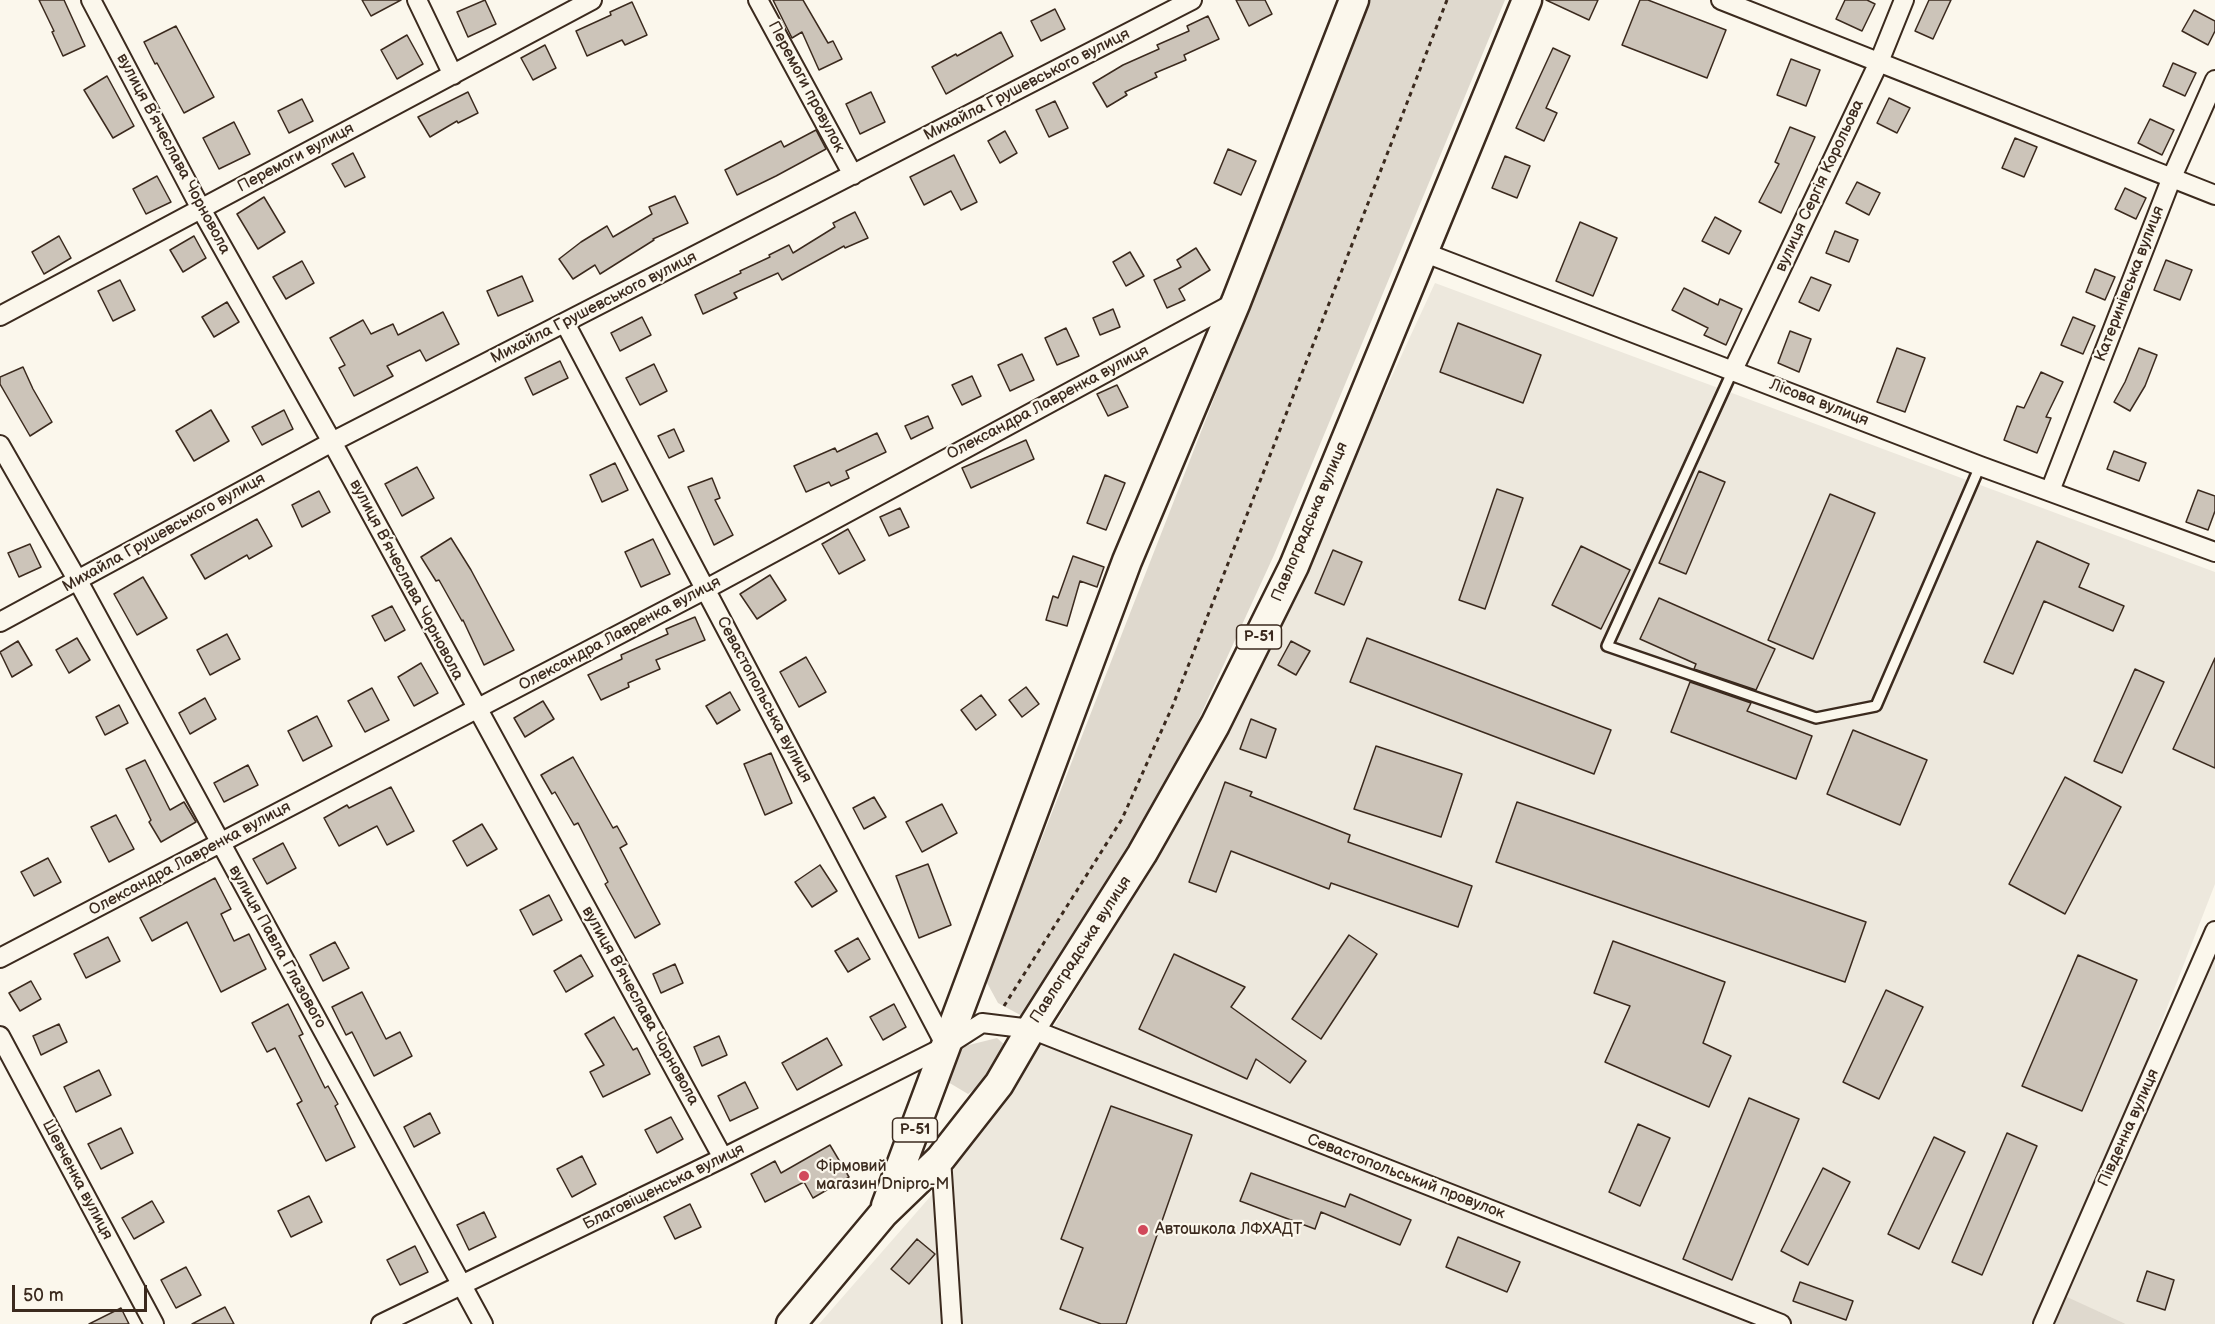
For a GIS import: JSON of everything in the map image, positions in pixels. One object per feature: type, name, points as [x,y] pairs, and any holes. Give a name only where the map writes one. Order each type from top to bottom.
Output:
[{"type":"main road","name":"Павлоградська вулиця","points":[[883,1214],[1127,561],[1236,302],[1354,0]]},
{"type":"main road","name":"Павлоградська вулиця","points":[[791,1324],[883,1214],[941,1158],[999,1084],[1030,1029],[1142,854],[1215,725],[1294,566],[1527,0]]},
{"type":"street","name":"вулиця В’ячеслава Чорновола","points":[[91,0],[201,209],[332,442],[476,710],[723,1158]]},
{"type":"street","points":[[417,0],[453,75]]},
{"type":"street","name":"Перемоги вулиця","points":[[0,316],[592,0]]},
{"type":"street","name":"Перемоги провулок","points":[[758,0],[853,175]]},
{"type":"street","name":"Михайла Грушевського вулиця","points":[[0,622],[332,442],[1192,0]]},
{"type":"street","points":[[1720,0],[2215,195]]},
{"type":"street","name":"вулиця Сергія Корольова","points":[[1733,370],[1879,62],[1904,0]]},
{"type":"street","name":"Катеринівська вулиця","points":[[2050,491],[2172,177],[2215,80]]},
{"type":"street","name":"Лісова вулиця","points":[[1423,252],[1980,466],[2215,552]]},
{"type":"street","name":"Олександра Лавренка вулиця","points":[[0,958],[706,589],[1236,302]]},
{"type":"street","name":"Севастопольська вулиця","points":[[565,323],[946,1046]]},
{"type":"street","name":"вулиця Павла Глазового","points":[[0,445],[78,581],[483,1324]]},
{"type":"street","name":"Південна вулиця","points":[[2043,1324],[2215,931]]},
{"type":"street","name":"Севастопольський провулок","points":[[946,1046],[982,1023],[1030,1029],[1781,1324]]},
{"type":"street","name":"Шевченка вулиця","points":[[0,1036],[154,1324]]},
{"type":"street","name":"Благовіщенська вулиця","points":[[381,1324],[723,1158],[946,1046]]},
{"type":"street","points":[[941,1158],[952,1324]]},
{"type":"lane","points":[[1733,370],[1607,646],[1816,718],[1876,706],[1980,466]]},
{"type":"path","points":[[1005,1006],[1122,819],[1173,705],[1447,0]]},
{"type":"shaded area","points":[[1370,0],[1505,0],[1274,555],[1152,821],[1024,1017],[998,1003],[986,981]]},
{"type":"shaded area","points":[[1435,283],[2215,572],[2215,884],[2064,1273],[2215,931],[2215,1324],[2126,1324],[2056,1293],[2043,1324],[819,1324],[943,1182],[1048,1036],[1209,771]]},
{"type":"shaded area","points":[[997,1038],[1006,1046],[981,1084],[968,1094],[948,1082],[948,1066],[965,1046]]},
{"type":"shaded area","points":[[2056,1292],[2126,1324],[2043,1324]]},
{"type":"building","points":[[39,0],[64,0],[85,46],[63,56]]},
{"type":"building","points":[[362,0],[401,0],[371,16]]},
{"type":"building","points":[[485,0],[496,24],[468,37],[457,12]]},
{"type":"building","points":[[773,0],[803,0],[828,43],[833,41],[842,59],[819,70],[802,32],[792,38]]},
{"type":"building","points":[[1236,0],[1265,0],[1272,14],[1249,26]]},
{"type":"building","points":[[1546,0],[1598,0],[1589,20]]},
{"type":"building","points":[[1640,0],[1648,0],[1726,30],[1707,78],[1622,45]]},
{"type":"building","points":[[1845,0],[1867,0],[1875,4],[1862,31],[1836,19]]},
{"type":"building","points":[[1929,0],[1951,0],[1933,39],[1915,31]]},
{"type":"building","points":[[632,2],[647,35],[625,45],[622,40],[587,56],[576,31],[611,15],[610,12]]},
{"type":"building","points":[[1055,9],[1065,29],[1041,41],[1031,21]]},
{"type":"building","points":[[2194,10],[2215,21],[2215,31],[2208,45],[2182,31]]},
{"type":"building","points":[[1208,16],[1219,39],[1184,55],[1186,60],[1155,73],[1157,77],[1125,92],[1127,95],[1107,107],[1093,83],[1123,65],[1159,49],[1157,45],[1189,31],[1187,26]]},
{"type":"building","points":[[176,26],[214,97],[184,113],[144,42]]},
{"type":"building","points":[[1001,32],[1013,56],[946,94],[932,67]]},
{"type":"building","points":[[407,35],[423,64],[397,79],[381,50]]},
{"type":"building","points":[[545,45],[556,68],[533,80],[521,58]]},
{"type":"building","points":[[1553,48],[1570,56],[1546,108],[1557,113],[1544,141],[1516,128]]},
{"type":"building","points":[[1791,59],[1820,70],[1806,106],[1777,95]]},
{"type":"building","points":[[2173,63],[2196,73],[2185,96],[2163,86]]},
{"type":"building","points":[[107,76],[134,126],[113,138],[84,90]]},
{"type":"building","points":[[468,92],[478,113],[458,123],[457,121],[430,137],[418,117]]},
{"type":"building","points":[[871,92],[885,122],[860,134],[846,104]]},
{"type":"building","points":[[1889,98],[1910,108],[1897,133],[1877,123]]},
{"type":"building","points":[[302,99],[313,121],[289,133],[278,111]]},
{"type":"building","points":[[1055,101],[1068,128],[1049,137],[1036,110]]},
{"type":"building","points":[[2150,119],[2174,130],[2162,155],[2138,143]]},
{"type":"building","points":[[234,122],[250,154],[219,169],[203,138]]},
{"type":"building","points":[[1790,127],[1815,137],[1781,213],[1759,202],[1779,164],[1775,162]]},
{"type":"building","points":[[816,130],[826,149],[737,195],[725,170],[781,141],[784,147]]},
{"type":"building","points":[[1005,131],[1017,153],[1000,163],[988,141]]},
{"type":"building","points":[[2015,138],[2037,147],[2024,177],[2002,168]]},
{"type":"building","points":[[1228,149],[1256,161],[1241,195],[1214,183]]},
{"type":"building","points":[[353,153],[365,177],[345,187],[332,164]]},
{"type":"building","points":[[954,155],[977,202],[961,210],[951,191],[924,205],[910,177]]},
{"type":"building","points":[[1505,156],[1530,166],[1517,198],[1492,188]]},
{"type":"building","points":[[157,176],[171,202],[146,214],[133,189]]},
{"type":"building","points":[[1857,182],[1880,193],[1869,215],[1846,203]]},
{"type":"building","points":[[2125,188],[2146,198],[2136,219],[2115,209]]},
{"type":"building","points":[[675,196],[688,223],[653,239],[600,274],[595,265],[573,279],[559,259],[607,226],[613,237],[652,214],[649,207]]},
{"type":"building","points":[[264,197],[285,232],[258,249],[237,214]]},
{"type":"building","points":[[855,212],[868,238],[845,248],[844,246],[782,280],[778,273],[734,293],[737,298],[703,314],[695,295],[741,273],[740,271],[789,245],[793,253],[835,227],[833,223]]},
{"type":"building","points":[[1715,217],[1741,231],[1729,254],[1702,241]]},
{"type":"building","points":[[1580,222],[1617,238],[1593,296],[1556,281]]},
{"type":"building","points":[[1835,231],[1858,240],[1849,262],[1826,253]]},
{"type":"building","points":[[59,236],[71,258],[44,274],[32,252]]},
{"type":"building","points":[[194,236],[206,258],[183,272],[170,250]]},
{"type":"building","points":[[1196,248],[1210,270],[1179,289],[1185,300],[1167,308],[1154,280],[1181,267],[1177,260]]},
{"type":"building","points":[[1130,252],[1144,276],[1126,286],[1113,262]]},
{"type":"building","points":[[2166,260],[2192,270],[2180,300],[2154,290]]},
{"type":"building","points":[[302,261],[314,283],[286,299],[273,277]]},
{"type":"building","points":[[2095,269],[2115,277],[2105,300],[2086,292]]},
{"type":"building","points":[[522,276],[533,301],[498,316],[487,291]]},
{"type":"building","points":[[1811,277],[1831,285],[1819,311],[1799,302]]},
{"type":"building","points":[[120,280],[135,310],[113,321],[98,291]]},
{"type":"building","points":[[1684,288],[1718,305],[1720,299],[1742,309],[1726,345],[1704,335],[1708,328],[1672,310]]},
{"type":"building","points":[[227,302],[239,322],[214,337],[202,317]]},
{"type":"building","points":[[1113,309],[1120,327],[1100,335],[1093,318]]},
{"type":"building","points":[[443,312],[459,344],[426,361],[420,350],[387,366],[393,376],[354,396],[339,368],[345,365],[330,338],[363,320],[371,334],[393,324],[398,335]]},
{"type":"building","points":[[642,317],[651,335],[620,351],[611,333]]},
{"type":"building","points":[[2073,317],[2095,326],[2083,354],[2061,345]]},
{"type":"building","points":[[1458,323],[1541,355],[1523,403],[1440,372]]},
{"type":"building","points":[[1066,328],[1079,356],[1057,365],[1045,338]]},
{"type":"building","points":[[1790,331],[1811,339],[1799,372],[1778,363]]},
{"type":"building","points":[[1897,348],[1925,358],[1905,412],[1877,402]]},
{"type":"building","points":[[2139,348],[2157,355],[2145,386],[2130,411],[2114,402]]},
{"type":"building","points":[[1022,354],[1034,380],[1010,391],[998,365]]},
{"type":"building","points":[[560,361],[568,378],[533,395],[525,378]]},
{"type":"building","points":[[654,364],[667,391],[640,405],[626,378]]},
{"type":"building","points":[[23,367],[52,422],[30,436],[0,384],[0,377]]},
{"type":"building","points":[[2041,372],[2063,382],[2046,417],[2051,418],[2037,453],[2004,440],[2017,406],[2024,408]]},
{"type":"building","points":[[972,376],[981,396],[962,405],[952,385]]},
{"type":"building","points":[[1117,385],[1128,407],[1108,416],[1097,394]]},
{"type":"building","points":[[211,410],[229,441],[194,461],[176,431]]},
{"type":"building","points":[[284,410],[293,429],[262,445],[252,427]]},
{"type":"building","points":[[928,416],[933,428],[911,439],[905,426]]},
{"type":"building","points":[[674,429],[684,451],[669,458],[658,436]]},
{"type":"building","points":[[877,433],[886,452],[846,471],[849,478],[831,486],[829,482],[806,492],[794,466],[835,448],[837,452]]},
{"type":"building","points":[[1026,440],[1034,459],[971,488],[962,468]]},
{"type":"building","points":[[2114,451],[2146,463],[2139,481],[2107,469]]},
{"type":"building","points":[[615,463],[628,490],[602,502],[590,475]]},
{"type":"building","points":[[417,467],[434,498],[402,516],[385,484]]},
{"type":"building","points":[[1699,471],[1725,482],[1686,574],[1659,563]]},
{"type":"building","points":[[1105,475],[1125,483],[1106,530],[1087,523]]},
{"type":"building","points":[[712,478],[720,498],[715,500],[733,535],[714,545],[688,487]]},
{"type":"building","points":[[1497,489],[1523,498],[1485,609],[1459,600]]},
{"type":"building","points":[[2198,490],[2215,496],[2215,511],[2208,530],[2186,522]]},
{"type":"building","points":[[319,491],[330,512],[302,527],[292,505]]},
{"type":"building","points":[[1830,494],[1875,513],[1813,659],[1768,640]]},
{"type":"building","points":[[900,508],[909,527],[889,536],[880,517]]},
{"type":"building","points":[[257,519],[272,546],[249,559],[247,555],[205,579],[191,555]]},
{"type":"building","points":[[848,529],[865,560],[839,574],[822,544]]},
{"type":"building","points":[[451,538],[514,650],[484,665],[463,620],[439,580],[436,581],[421,557]]},
{"type":"building","points":[[653,539],[670,574],[641,587],[625,552]]},
{"type":"building","points":[[2037,541],[2089,564],[2079,587],[2124,606],[2113,631],[2044,601],[2013,674],[1984,662]]},
{"type":"building","points":[[30,544],[41,567],[19,577],[8,553]]},
{"type":"building","points":[[1581,546],[1630,570],[1601,629],[1552,605]]},
{"type":"building","points":[[1333,550],[1362,562],[1344,605],[1315,593]]},
{"type":"building","points":[[1073,556],[1104,567],[1097,587],[1080,581],[1067,626],[1046,620],[1053,596],[1058,598]]},
{"type":"building","points":[[770,575],[786,600],[757,619],[740,594]]},
{"type":"building","points":[[143,577],[167,618],[137,635],[114,594]]},
{"type":"building","points":[[1659,598],[1775,649],[1756,690],[1694,669],[1696,664],[1640,639]]},
{"type":"building","points":[[392,606],[405,630],[385,641],[372,616]]},
{"type":"building","points":[[695,617],[705,640],[656,660],[660,669],[628,683],[629,687],[601,700],[588,675],[622,659],[621,655],[668,634],[666,629]]},
{"type":"building","points":[[227,634],[240,659],[210,675],[197,650]]},
{"type":"building","points":[[77,638],[90,660],[69,673],[56,650]]},
{"type":"building","points":[[1367,638],[1611,730],[1594,774],[1350,682]]},
{"type":"building","points":[[18,641],[32,665],[12,677],[0,652]]},
{"type":"building","points":[[1291,641],[1310,651],[1296,675],[1278,665]]},
{"type":"building","points":[[806,657],[826,692],[799,707],[780,672]]},
{"type":"building","points":[[2215,658],[2215,768],[2173,749]]},
{"type":"building","points":[[421,663],[438,693],[414,706],[398,677]]},
{"type":"building","points":[[2135,669],[2164,682],[2122,773],[2094,761]]},
{"type":"building","points":[[1690,682],[1751,703],[1747,711],[1812,736],[1796,779],[1671,732]]},
{"type":"building","points":[[1026,687],[1039,704],[1022,717],[1009,700]]},
{"type":"building","points":[[372,688],[389,720],[365,732],[348,701]]},
{"type":"building","points":[[730,692],[740,710],[717,724],[706,706]]},
{"type":"building","points":[[981,695],[996,715],[976,730],[961,710]]},
{"type":"building","points":[[205,698],[216,719],[190,734],[179,713]]},
{"type":"building","points":[[543,701],[554,719],[525,737],[514,718]]},
{"type":"building","points":[[119,705],[128,723],[105,735],[96,717]]},
{"type":"building","points":[[317,716],[332,746],[303,761],[288,731]]},
{"type":"building","points":[[1251,719],[1276,729],[1266,758],[1240,749]]},
{"type":"building","points":[[1853,730],[1927,760],[1900,825],[1827,794]]},
{"type":"building","points":[[1376,746],[1462,774],[1441,837],[1354,809]]},
{"type":"building","points":[[771,753],[792,803],[765,815],[744,764]]},
{"type":"building","points":[[573,757],[613,828],[617,826],[627,844],[620,848],[660,924],[635,938],[605,884],[608,882],[578,823],[574,825],[555,792],[552,794],[541,775]]},
{"type":"building","points":[[145,760],[170,810],[184,802],[196,822],[161,842],[149,822],[151,820],[126,769]]},
{"type":"building","points":[[248,765],[258,785],[224,802],[214,783]]},
{"type":"building","points":[[2065,777],[2121,807],[2065,914],[2009,884]]},
{"type":"building","points":[[1225,782],[1252,792],[1250,796],[1350,835],[1348,842],[1472,886],[1458,927],[1331,883],[1329,889],[1231,851],[1216,892],[1189,882]]},
{"type":"building","points":[[391,787],[414,831],[387,845],[377,826],[339,846],[324,818],[347,805],[349,808]]},
{"type":"building","points":[[874,797],[886,817],[864,829],[853,808]]},
{"type":"building","points":[[1517,802],[1866,922],[1845,982],[1496,862]]},
{"type":"building","points":[[942,804],[957,833],[922,852],[906,822]]},
{"type":"building","points":[[116,815],[134,849],[109,862],[91,827]]},
{"type":"building","points":[[482,824],[497,849],[467,866],[453,841]]},
{"type":"building","points":[[283,843],[296,868],[267,884],[253,859]]},
{"type":"building","points":[[48,858],[61,882],[34,896],[21,872]]},
{"type":"building","points":[[928,864],[951,925],[919,938],[896,876]]},
{"type":"building","points":[[820,865],[837,891],[812,907],[795,882]]},
{"type":"building","points":[[215,878],[231,909],[221,914],[234,941],[249,934],[266,969],[221,992],[187,922],[152,941],[140,918]]},
{"type":"building","points":[[549,895],[562,920],[533,935],[520,910]]},
{"type":"building","points":[[1349,935],[1377,954],[1321,1039],[1292,1019]]},
{"type":"building","points":[[108,937],[120,961],[86,978],[74,954]]},
{"type":"building","points":[[858,938],[870,959],[848,972],[835,951]]},
{"type":"building","points":[[1613,941],[1725,982],[1703,1043],[1731,1056],[1709,1107],[1605,1062],[1630,1006],[1594,993]]},
{"type":"building","points":[[335,942],[349,968],[323,981],[310,955]]},
{"type":"building","points":[[1174,954],[1245,987],[1231,1007],[1306,1061],[1290,1083],[1256,1059],[1247,1079],[1139,1029]]},
{"type":"building","points":[[581,955],[593,976],[566,992],[554,971]]},
{"type":"building","points":[[2078,955],[2137,980],[2082,1111],[2022,1086]]},
{"type":"building","points":[[675,964],[683,983],[661,993],[653,974]]},
{"type":"building","points":[[31,981],[41,999],[20,1011],[9,993]]},
{"type":"building","points":[[1886,990],[1923,1007],[1879,1099],[1843,1082]]},
{"type":"building","points":[[362,992],[386,1039],[400,1032],[412,1056],[374,1076],[352,1032],[346,1035],[332,1007]]},
{"type":"building","points":[[288,1004],[303,1034],[299,1036],[325,1088],[328,1086],[338,1104],[335,1106],[355,1147],[326,1161],[297,1104],[302,1101],[275,1048],[267,1052],[252,1023]]},
{"type":"building","points":[[894,1004],[906,1027],[883,1040],[870,1017]]},
{"type":"building","points":[[614,1017],[633,1050],[637,1048],[650,1074],[603,1097],[590,1072],[604,1065],[585,1034]]},
{"type":"building","points":[[59,1024],[67,1042],[41,1055],[33,1036]]},
{"type":"building","points":[[719,1036],[727,1055],[702,1066],[694,1047]]},
{"type":"building","points":[[827,1038],[842,1065],[797,1090],[782,1063]]},
{"type":"building","points":[[99,1070],[111,1095],[76,1112],[64,1087]]},
{"type":"building","points":[[745,1082],[758,1108],[730,1121],[718,1096]]},
{"type":"building","points":[[1749,1098],[1799,1119],[1732,1280],[1683,1259]]},
{"type":"building","points":[[1111,1106],[1192,1135],[1126,1324],[1101,1324],[1060,1309],[1083,1248],[1061,1239]]},
{"type":"building","points":[[430,1113],[440,1133],[414,1147],[404,1127]]},
{"type":"building","points":[[671,1117],[683,1139],[657,1153],[645,1130]]},
{"type":"building","points":[[1638,1124],[1670,1138],[1640,1206],[1609,1192]]},
{"type":"building","points":[[121,1128],[133,1153],[101,1169],[88,1144]]},
{"type":"building","points":[[2007,1133],[2037,1146],[1982,1275],[1952,1262]]},
{"type":"building","points":[[1934,1137],[1965,1152],[1919,1249],[1888,1234]]},
{"type":"building","points":[[830,1145],[849,1177],[813,1198],[804,1182],[765,1202],[751,1174],[775,1161],[781,1173]]},
{"type":"building","points":[[582,1156],[596,1184],[572,1197],[557,1169]]},
{"type":"building","points":[[1823,1168],[1850,1182],[1808,1265],[1781,1251]]},
{"type":"building","points":[[1251,1173],[1345,1207],[1350,1194],[1411,1220],[1400,1245],[1321,1212],[1315,1229],[1240,1201]]},
{"type":"building","points":[[309,1196],[322,1222],[291,1237],[278,1211]]},
{"type":"building","points":[[152,1201],[164,1222],[134,1239],[122,1218]]},
{"type":"building","points":[[690,1204],[701,1227],[675,1239],[664,1217]]},
{"type":"building","points":[[484,1212],[496,1237],[469,1250],[457,1225]]},
{"type":"building","points":[[1458,1237],[1520,1262],[1507,1292],[1446,1267]]},
{"type":"building","points":[[917,1239],[935,1254],[909,1284],[891,1269]]},
{"type":"building","points":[[415,1246],[428,1272],[400,1285],[387,1260]]},
{"type":"building","points":[[186,1267],[201,1295],[176,1308],[161,1280]]},
{"type":"building","points":[[2147,1271],[2174,1280],[2165,1310],[2137,1301]]},
{"type":"building","points":[[1800,1282],[1853,1301],[1846,1320],[1793,1301]]},
{"type":"building","points":[[225,1307],[234,1324],[192,1324]]},
{"type":"building","points":[[121,1308],[129,1324],[89,1324]]},
{"type":"place","name":"Фірмовий магазин Dnipro-M","points":[[804,1176]]},
{"type":"place","name":"Автошкола ЛФХАДТ","points":[[1143,1230]]}]
